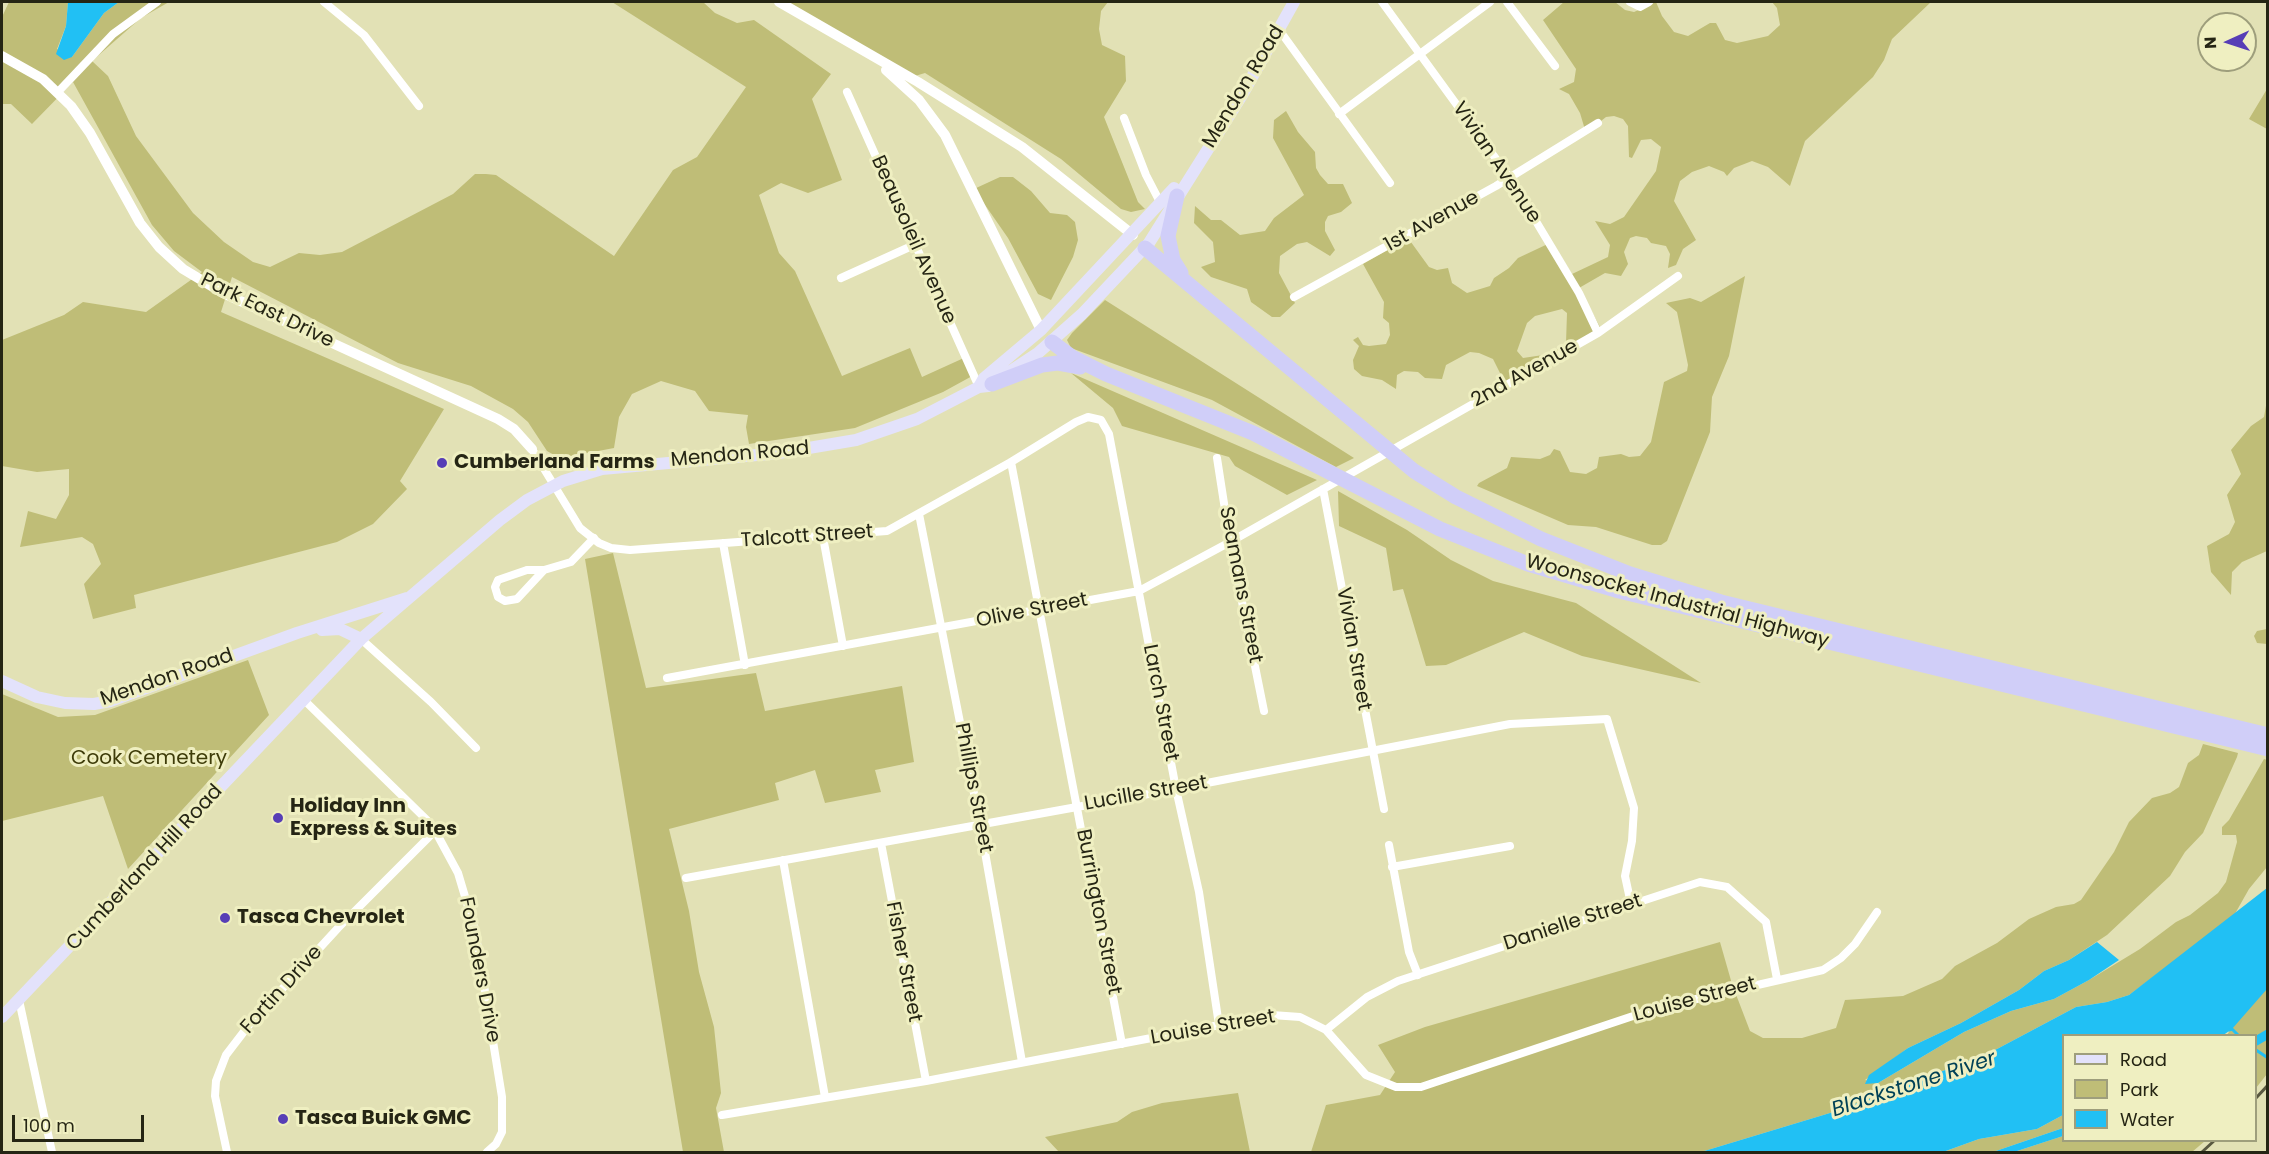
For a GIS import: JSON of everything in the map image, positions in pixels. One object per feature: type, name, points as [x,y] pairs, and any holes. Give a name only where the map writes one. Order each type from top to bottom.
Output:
[{"type":"highway","points":[[1177,196],[1169,226],[1169,248],[1176,265],[1195,288]]},
{"type":"highway","name":"Woonsocket Industrial Highway","points":[[1146,248],[1403,462],[1440,488],[1485,512],[1561,547],[1629,574],[1721,602],[2089,698],[2268,749]]},
{"type":"highway","name":"Woonsocket Industrial Highway","points":[[1052,342],[1072,357],[1106,374],[1239,426],[1359,489],[1469,542],[1569,577],[2089,698],[2268,735]]},
{"type":"highway","points":[[986,386],[1050,363],[1106,374]]},
{"type":"main road","name":"Mendon Road","points":[[297,633],[340,629],[363,637],[505,515],[554,485],[586,472],[619,466],[779,453],[842,443],[917,419],[986,386],[1052,342],[1146,248],[1280,31],[1294,2]]},
{"type":"main road","name":"Mendon Road","points":[[986,386],[988,375],[1041,330],[1133,236],[1192,171]]},
{"type":"main road","points":[[1133,236],[1146,248]]},
{"type":"main road","points":[[1041,330],[1052,342]]},
{"type":"main road","name":"Mendon Road","points":[[2,681],[37,697],[80,705],[110,701],[297,633],[411,598]]},
{"type":"main road","points":[[340,619],[350,622],[363,637]]},
{"type":"main road","name":"Cumberland Hill Road","points":[[2,1017],[363,637]]},
{"type":"street","points":[[58,92],[119,28],[157,2]]},
{"type":"street","points":[[324,2],[364,35],[419,105]]},
{"type":"street","points":[[779,2],[872,58],[918,82],[1022,147],[1133,236]]},
{"type":"street","name":"Vivian Avenue","points":[[1382,2],[1510,178],[1579,293],[1598,333]]},
{"type":"street","points":[[1339,114],[1490,2]]},
{"type":"street","points":[[1507,2],[1555,66]]},
{"type":"street","points":[[1630,2],[1640,7],[1649,2]]},
{"type":"street","points":[[1280,31],[1390,183]]},
{"type":"street","name":"Park East Drive","points":[[2,56],[35,74],[58,92],[90,133],[140,223],[159,247],[183,269],[223,293],[498,419],[514,429],[532,449],[554,485]]},
{"type":"street","points":[[872,58],[919,100],[945,135],[1041,330]]},
{"type":"street","name":"Beausoleil Avenue","points":[[847,92],[914,245],[986,386]]},
{"type":"street","points":[[1124,118],[1146,175],[1161,204]]},
{"type":"street","name":"1st Avenue","points":[[1294,297],[1510,178],[1598,123]]},
{"type":"street","points":[[842,278],[914,245]]},
{"type":"street","name":"2nd Avenue","points":[[1367,464],[1598,333],[1678,276]]},
{"type":"street","name":"Talcott Street","points":[[554,485],[580,528],[611,548],[630,550],[877,533],[920,514],[1076,422],[1088,417],[1101,420]]},
{"type":"street","name":"Larch Street","points":[[1101,420],[1109,434],[1176,789],[1199,892],[1219,1024]]},
{"type":"street","name":"Seamans Street","points":[[1217,458],[1230,542],[1264,711]]},
{"type":"street","name":"Burrington Street","points":[[1011,462],[1041,609],[1122,1044]]},
{"type":"street","name":"Olive Street","points":[[666,678],[1139,591],[1367,464]]},
{"type":"street","name":"Vivian Street","points":[[1323,489],[1371,751],[1384,809]]},
{"type":"street","name":"Phillips Street","points":[[920,514],[980,824],[1022,1062]]},
{"type":"street","points":[[823,537],[843,646]]},
{"type":"street","points":[[544,570],[517,599],[505,601],[498,597],[495,587],[498,580],[504,576],[527,570],[544,570],[571,562],[594,538]]},
{"type":"street","points":[[723,543],[745,665]]},
{"type":"street","points":[[363,637],[476,748]]},
{"type":"street","name":"Founders Drive","points":[[303,699],[436,830],[458,873],[472,917],[502,1097],[502,1132],[496,1144],[487,1152]]},
{"type":"street","name":"Lucille Street","points":[[687,878],[1176,789],[1510,724],[1607,719],[1634,807],[1632,841],[1625,876],[1631,903]]},
{"type":"street","name":"Fortin Drive","points":[[227,1152],[215,1096],[216,1081],[226,1055],[249,1025],[338,928],[436,830]]},
{"type":"street","name":"Fisher Street","points":[[881,843],[926,1081]]},
{"type":"street","points":[[1389,845],[1408,952],[1418,975]]},
{"type":"street","points":[[1392,867],[1510,846]]},
{"type":"street","points":[[783,860],[825,1097]]},
{"type":"street","name":"Danielle Street","points":[[1326,1030],[1382,988],[1631,903],[1700,882],[1727,887],[1766,922],[1777,979]]},
{"type":"street","name":"Louise Street","points":[[722,1115],[926,1081],[1219,1024],[1285,1015],[1300,1017],[1326,1030],[1366,1075],[1396,1087],[1421,1087],[1657,1008],[1777,979],[1802,977],[1823,970],[1841,958],[1855,944],[1877,912]]},
{"type":"street","points":[[19,1000],[52,1152]]},
{"type":"green space","points":[[9,2],[68,2],[66,26],[57,49],[72,57],[104,13],[119,2],[169,2],[141,18],[92,61],[108,76],[136,136],[193,213],[224,242],[253,262],[270,267],[299,253],[320,255],[342,252],[453,194],[475,174],[496,175],[614,256],[673,170],[697,157],[746,87],[612,2],[703,2],[715,13],[737,23],[754,20],[831,74],[812,99],[842,180],[808,193],[781,183],[759,195],[779,253],[795,271],[842,376],[910,348],[922,377],[966,357],[974,375],[943,392],[855,428],[749,444],[746,427],[748,415],[709,411],[695,391],[661,381],[632,394],[619,417],[614,448],[572,456],[556,456],[547,451],[528,422],[513,409],[471,386],[398,363],[232,277],[221,312],[444,409],[400,481],[407,489],[373,524],[337,542],[134,595],[136,608],[93,619],[84,584],[101,564],[93,544],[82,537],[20,547],[28,511],[56,519],[69,495],[69,469],[37,472],[2,466],[2,340],[64,315],[83,302],[146,312],[202,272],[174,251],[152,225],[73,82],[32,124],[11,104],[2,104],[2,17]]},
{"type":"green space","points":[[779,2],[1108,2],[1101,11],[1099,29],[1102,45],[1125,56],[1126,81],[1104,117],[1138,202],[1145,209],[1131,212],[1121,209],[1061,159],[925,73],[915,76]]},
{"type":"green space","points":[[1564,2],[1615,2],[1625,10],[1634,12],[1656,2],[1662,16],[1674,32],[1688,36],[1710,23],[1716,23],[1725,40],[1737,43],[1768,36],[1780,25],[1777,8],[1772,2],[1931,2],[1892,39],[1884,60],[1873,77],[1805,141],[1790,186],[1768,167],[1752,161],[1734,168],[1727,176],[1724,172],[1709,166],[1692,172],[1680,181],[1674,201],[1696,240],[1683,249],[1676,265],[1668,268],[1670,254],[1666,246],[1651,243],[1647,238],[1636,236],[1630,238],[1624,252],[1628,264],[1621,276],[1605,273],[1579,288],[1600,327],[1507,387],[1493,359],[1470,352],[1446,365],[1442,379],[1425,378],[1418,372],[1404,371],[1397,375],[1396,389],[1382,380],[1362,376],[1354,369],[1353,360],[1359,346],[1353,340],[1358,337],[1363,345],[1369,346],[1386,344],[1390,335],[1389,323],[1383,318],[1384,302],[1363,264],[1408,238],[1429,267],[1437,270],[1448,268],[1452,283],[1467,293],[1490,286],[1494,278],[1509,268],[1518,258],[1552,242],[1572,274],[1608,257],[1610,245],[1595,221],[1610,224],[1624,217],[1656,171],[1661,147],[1651,139],[1641,140],[1632,158],[1629,157],[1628,126],[1623,119],[1614,116],[1606,117],[1586,133],[1580,113],[1569,94],[1559,89],[1574,82],[1576,69],[1543,20]],"holes":[[[1562,309],[1567,313],[1566,343],[1550,354],[1523,358],[1517,351],[1527,323],[1535,316]]]},
{"type":"green space","points":[[2267,89],[2267,129],[2249,119]]},
{"type":"green space","points":[[1286,111],[1298,132],[1315,152],[1316,168],[1320,175],[1328,184],[1343,184],[1352,203],[1341,212],[1328,216],[1325,222],[1325,231],[1335,250],[1330,256],[1307,242],[1297,244],[1280,256],[1279,273],[1295,303],[1280,317],[1272,317],[1251,302],[1247,289],[1211,277],[1201,267],[1215,262],[1213,242],[1194,223],[1195,206],[1211,220],[1221,220],[1240,235],[1265,231],[1274,218],[1304,195],[1273,138],[1274,120]]},
{"type":"green space","points":[[1000,177],[1013,177],[1031,191],[1050,213],[1067,215],[1075,222],[1078,240],[1073,257],[1051,300],[1038,294],[1008,238],[974,189]]},
{"type":"green space","points":[[1745,276],[1729,356],[1712,397],[1710,432],[1667,541],[1661,545],[1652,545],[1596,527],[1568,525],[1477,486],[1507,468],[1511,457],[1540,459],[1550,455],[1554,449],[1560,451],[1570,472],[1586,474],[1597,468],[1599,457],[1621,454],[1629,457],[1640,456],[1651,442],[1664,382],[1687,371],[1688,365],[1677,312],[1666,303],[1690,298],[1701,302]]},
{"type":"green space","points":[[1105,300],[1354,458],[1336,467],[1212,400],[1071,348],[1067,340]]},
{"type":"green space","points":[[1071,373],[1317,480],[1287,495],[1235,466],[1229,457],[1122,426],[1113,408]]},
{"type":"green space","points":[[2267,400],[2267,551],[2242,562],[2232,572],[2231,595],[2211,572],[2207,546],[2229,534],[2235,522],[2227,495],[2241,474],[2231,450],[2251,426],[2264,417]]},
{"type":"green space","points":[[1338,491],[1407,530],[1451,560],[1493,581],[1576,603],[1701,683],[1582,656],[1524,632],[1446,665],[1426,666],[1403,589],[1393,591],[1386,548],[1339,526]]},
{"type":"green space","points":[[613,553],[646,688],[756,673],[765,711],[902,686],[914,762],[875,770],[881,792],[825,803],[815,770],[775,783],[779,800],[669,829],[689,911],[699,972],[714,1027],[721,1093],[716,1108],[724,1152],[683,1152],[585,559]]},
{"type":"green space","points":[[2267,629],[2267,644],[2257,643],[2254,636],[2257,631]]},
{"type":"green space","name":"Cook Cemetery","points":[[248,660],[269,715],[128,869],[103,796],[2,821],[2,694],[58,717],[95,715]]},
{"type":"green space","points":[[2203,744],[2238,753],[2237,757],[2203,833],[2185,852],[2170,876],[2107,935],[1961,1023],[1908,1048],[1865,1080],[1878,1083],[1964,1032],[2011,1011],[2054,999],[2140,949],[2218,893],[2226,882],[2237,842],[2236,835],[2222,835],[2222,827],[2229,820],[2264,759],[2267,760],[2267,867],[2249,889],[2232,919],[2129,995],[2107,1002],[2076,1007],[1997,1049],[1913,1083],[1830,1113],[1701,1152],[1311,1152],[1326,1105],[1380,1095],[1395,1072],[1378,1045],[1425,1027],[1720,942],[1732,984],[1750,1031],[1763,1038],[1802,1038],[1836,1028],[1845,1000],[1903,996],[1942,979],[1955,966],[1997,943],[2029,919],[2056,907],[2074,904],[2081,900],[2114,852],[2129,822],[2152,798],[2170,793],[2179,787],[2188,763],[2199,755]]},
{"type":"green space","points":[[2267,980],[2267,1074],[2257,1087],[2257,1034],[2227,1034]]},
{"type":"green space","points":[[1238,1093],[1250,1152],[1059,1152],[1045,1137],[1117,1122],[1132,1112],[1162,1103]]},
{"type":"green space","points":[[2062,1116],[2062,1128],[1993,1152],[1943,1152],[1979,1139],[2037,1129]]},
{"type":"green space","points":[[2062,1136],[2062,1142],[2204,1142],[2192,1152],[2014,1152]]},
{"type":"water","points":[[68,2],[119,2],[104,13],[72,57],[64,60],[56,54],[66,26]]},
{"type":"water","name":"Blackstone River","points":[[2267,888],[2267,989],[2232,1029],[2225,1034],[2062,1034],[2062,1116],[2037,1129],[1979,1139],[1943,1152],[1701,1152],[1830,1113],[1913,1083],[1997,1049],[2076,1007],[2107,1002],[2129,995]]},
{"type":"water","points":[[2097,942],[2119,960],[2054,999],[2011,1011],[1964,1032],[1878,1083],[1865,1084],[1869,1075],[1908,1048],[1961,1023],[2019,990],[2044,971],[2069,960]]},
{"type":"water","points":[[2062,1128],[2062,1136],[2014,1152],[1993,1152]]},
{"type":"waterway","points":[[2229,1030],[2232,1029],[2237,1034]]},
{"type":"waterway","points":[[2257,1040],[2268,1034]]},
{"type":"waterway","points":[[2257,1051],[2268,1058]]},
{"type":"railway","points":[[2257,1097],[2268,1085]]},
{"type":"railway","points":[[2202,1152],[2213,1142]]},
{"type":"place","name":"Cumberland Farms","points":[[442,463]]},
{"type":"place","name":"Holiday Inn Express & Suites","points":[[278,818]]},
{"type":"place","name":"Tasca Chevrolet","points":[[225,918]]},
{"type":"place","name":"Tasca Buick GMC","points":[[283,1119]]}]
